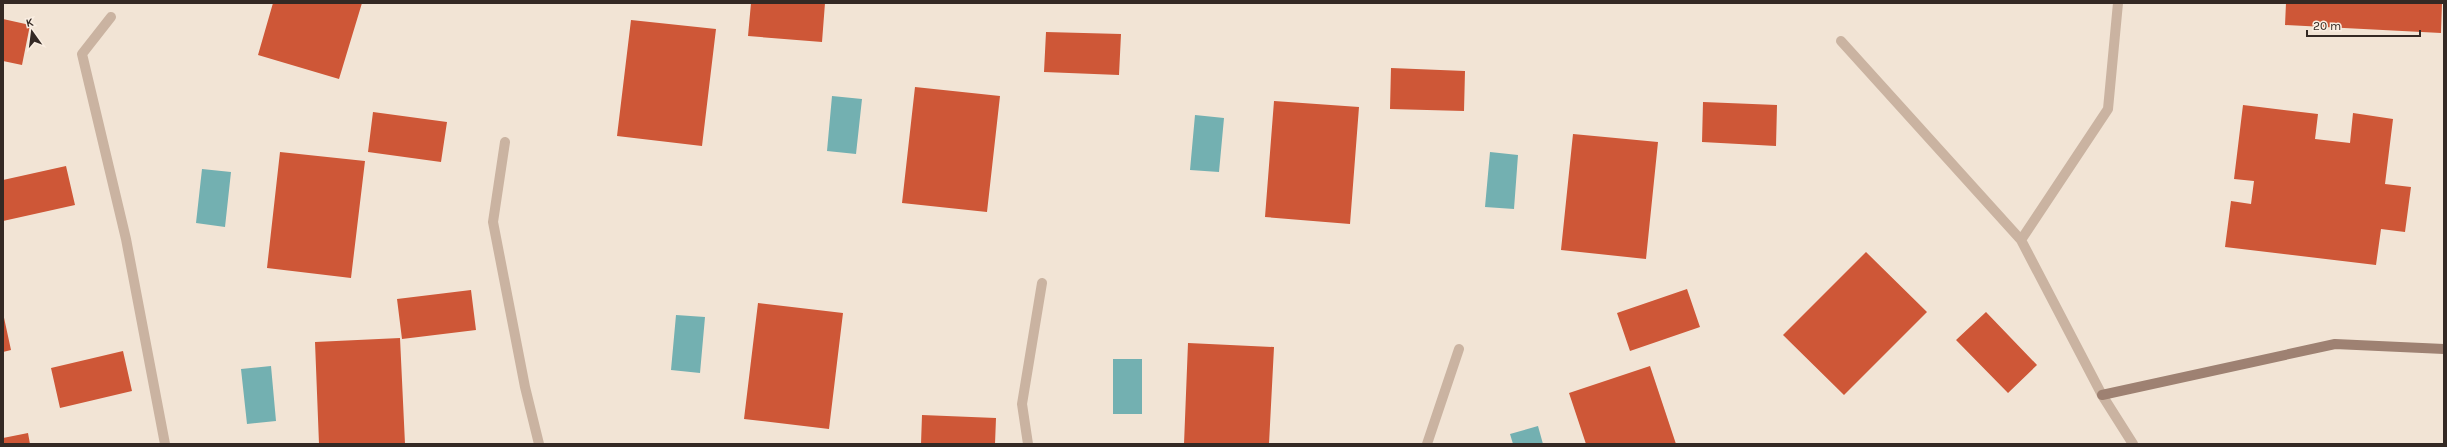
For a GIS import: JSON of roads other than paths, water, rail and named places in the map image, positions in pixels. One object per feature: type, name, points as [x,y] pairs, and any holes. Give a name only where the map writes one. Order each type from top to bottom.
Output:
[{"type":"street","points":[[2021,240],[2108,109],[2118,3]]},
{"type":"street","points":[[111,17],[82,54],[126,239],[165,444]]},
{"type":"street","points":[[1841,41],[2021,240],[2102,394],[2133,444]]},
{"type":"street","points":[[505,142],[493,222],[525,387],[539,444]]},
{"type":"street","points":[[1028,444],[1022,404],[1042,283]]},
{"type":"street","points":[[2102,394],[2335,344],[2444,349]]},
{"type":"street","points":[[1427,444],[1459,349]]},
{"type":"water","points":[[832,96],[862,99],[856,154],[827,151]]},
{"type":"water","points":[[1195,115],[1224,118],[1219,172],[1190,170]]},
{"type":"water","points":[[1490,152],[1518,155],[1514,209],[1485,207]]},
{"type":"water","points":[[202,169],[231,172],[225,227],[196,223]]},
{"type":"water","points":[[676,315],[705,317],[700,373],[671,370]]},
{"type":"water","points":[[1113,359],[1142,359],[1142,414],[1113,414]]},
{"type":"water","points":[[271,366],[276,421],[247,424],[241,369]]},
{"type":"water","points":[[1538,426],[1543,444],[1513,444],[1510,434]]}]
